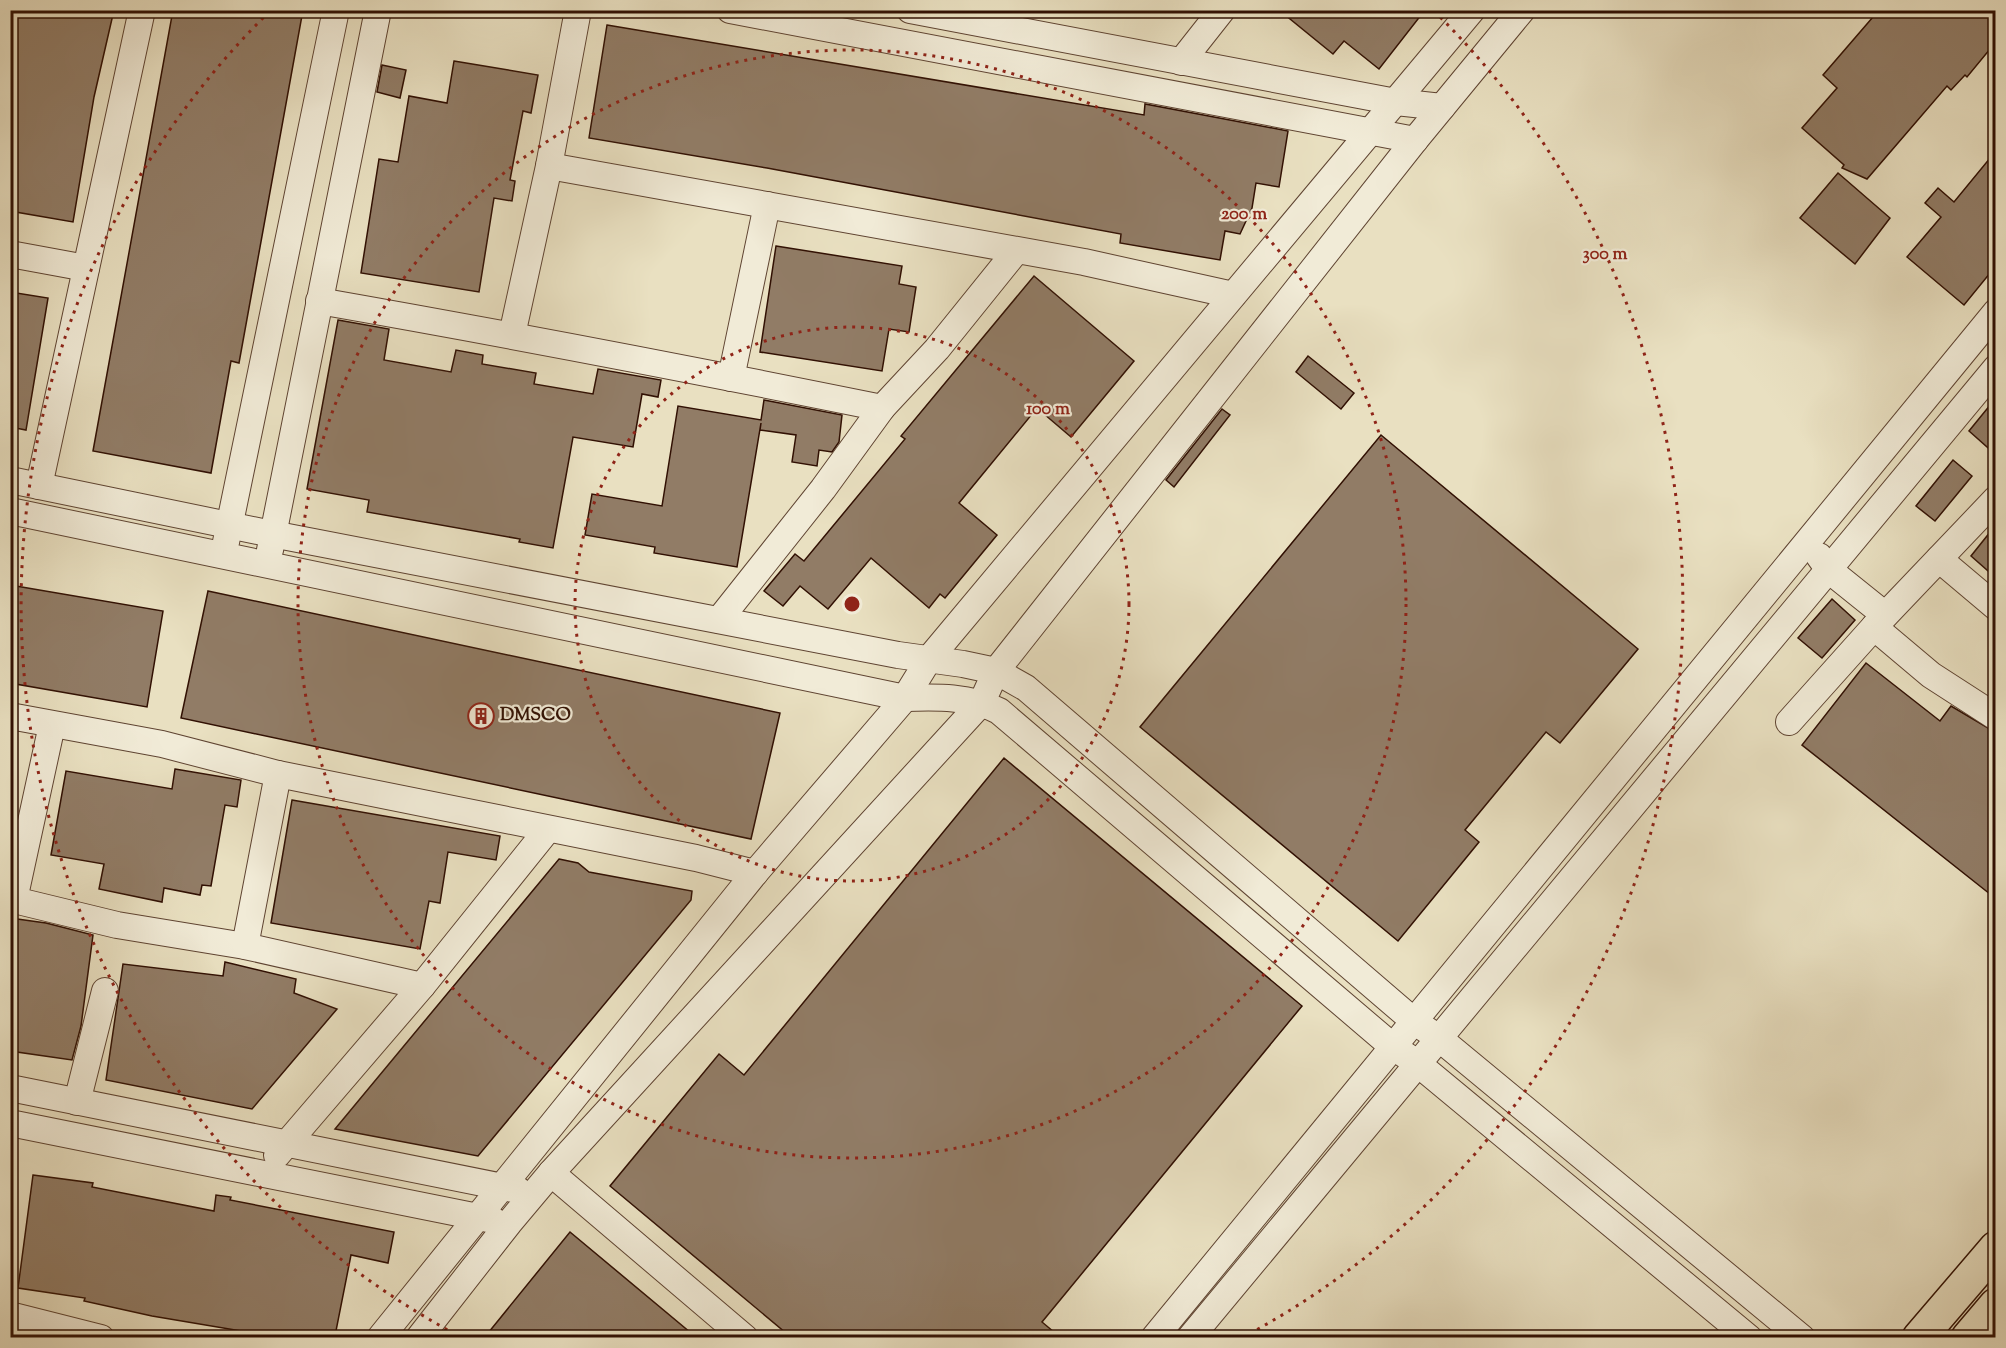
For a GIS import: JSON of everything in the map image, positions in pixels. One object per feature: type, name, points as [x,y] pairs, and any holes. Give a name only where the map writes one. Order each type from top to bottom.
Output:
[{"type":"main road","points":[[1919,1338],[1995,1248]]},
{"type":"main road","points":[[1968,1338],[1995,1305]]},
{"type":"street","points":[[39,486],[142,10]]},
{"type":"street","points":[[223,555],[336,10]]},
{"type":"street","points":[[268,565],[272,534],[378,10]]},
{"type":"street","points":[[512,335],[549,166],[578,10]]},
{"type":"street","points":[[730,10],[1414,140]]},
{"type":"street","points":[[910,10],[971,16],[1181,62],[1396,102],[1442,107]]},
{"type":"street","points":[[1181,62],[1222,10]]},
{"type":"street","points":[[380,1338],[755,873],[905,698],[929,659],[1472,10]]},
{"type":"street","points":[[419,1338],[508,1223],[551,1173],[982,702],[996,671],[1414,140],[1522,10]]},
{"type":"street","points":[[549,166],[1084,262],[1233,295]]},
{"type":"street","points":[[731,378],[767,205]]},
{"type":"street","points":[[719,621],[823,489],[882,408],[937,349],[1016,251]]},
{"type":"street","points":[[10,254],[86,268]]},
{"type":"street","points":[[319,301],[512,335],[882,408]]},
{"type":"street","points":[[1154,1338],[1995,312]]},
{"type":"street","points":[[1190,1338],[1995,368]]},
{"type":"street","points":[[10,480],[272,534],[719,621],[996,671],[1026,688],[1415,1022],[1440,1039],[1802,1338]]},
{"type":"street","points":[[1789,722],[1995,499]]},
{"type":"street","points":[[10,511],[905,698],[939,697],[982,702],[999,711],[1392,1046],[1417,1063],[1749,1338]]},
{"type":"street","points":[[1808,541],[1829,570],[1931,675],[1995,717]]},
{"type":"street","points":[[1939,559],[1995,607]]},
{"type":"street","points":[[10,716],[162,744],[278,774],[696,858],[755,873]]},
{"type":"street","points":[[52,725],[12,899],[117,925],[245,946],[422,986]]},
{"type":"street","points":[[245,946],[278,774]]},
{"type":"street","points":[[263,1175],[285,1145],[422,986],[548,829]]},
{"type":"street","points":[[77,1102],[105,991]]},
{"type":"street","points":[[10,1088],[533,1194]]},
{"type":"street","points":[[10,1124],[508,1223]]},
{"type":"street","points":[[551,1173],[745,1338]]},
{"type":"street","points":[[10,1316],[101,1338]]},
{"type":"building","points":[[10,10],[114,10],[94,97],[73,222],[10,211]]},
{"type":"building","points":[[173,10],[303,10],[239,363],[231,361],[211,473],[93,451]]},
{"type":"building","points":[[1279,10],[1425,10],[1379,69],[1344,41],[1333,54]]},
{"type":"building","points":[[1879,10],[1995,10],[1995,43],[1967,77],[1965,75],[1951,90],[1947,86],[1867,179],[1842,168],[1844,165],[1802,128],[1837,88],[1823,75]]},
{"type":"building","points":[[607,25],[1144,115],[1145,104],[1288,131],[1279,187],[1256,183],[1252,208],[1240,234],[1225,231],[1220,260],[1120,243],[1121,234],[767,168],[589,138]]},
{"type":"building","points":[[454,61],[538,75],[531,113],[523,111],[510,180],[515,181],[512,201],[494,198],[479,292],[361,273],[379,159],[398,162],[409,96],[447,103]]},
{"type":"building","points":[[382,65],[406,70],[400,98],[377,92]]},
{"type":"building","points":[[1995,152],[1995,267],[1964,305],[1907,257],[1941,217],[1925,203],[1938,188],[1954,202]]},
{"type":"building","points":[[1838,173],[1890,218],[1855,264],[1800,218]]},
{"type":"building","points":[[776,246],[902,266],[899,284],[916,287],[909,332],[889,329],[882,371],[760,352]]},
{"type":"building","points":[[1034,276],[1134,361],[1071,437],[1037,408],[959,503],[997,535],[945,598],[940,594],[929,608],[871,558],[828,609],[800,586],[783,606],[764,591],[795,554],[804,561],[905,439],[901,436]]},
{"type":"building","points":[[10,292],[48,298],[26,430],[10,427]]},
{"type":"building","points":[[338,320],[389,329],[384,360],[451,372],[456,350],[483,355],[482,364],[536,373],[534,384],[593,394],[598,369],[661,380],[658,397],[642,394],[633,447],[573,437],[553,548],[519,542],[520,539],[367,512],[369,500],[307,489]]},
{"type":"building","points":[[1308,356],[1354,393],[1341,409],[1296,372]]},
{"type":"building","points":[[1995,399],[1995,454],[1969,431]]},
{"type":"building","points":[[764,400],[842,415],[839,442],[832,452],[819,450],[817,466],[792,462],[796,435],[760,430],[761,423],[737,567],[654,553],[655,547],[585,535],[592,494],[662,506],[678,406],[761,420]]},
{"type":"building","points":[[1222,409],[1230,415],[1174,487],[1166,480]]},
{"type":"building","points":[[1381,435],[1638,649],[1560,743],[1546,732],[1465,830],[1479,842],[1398,941],[1140,727]]},
{"type":"building","points":[[1953,460],[1972,476],[1935,521],[1916,506]]},
{"type":"building","points":[[1995,526],[1995,577],[1971,556]]},
{"type":"building","points":[[10,585],[163,611],[147,707],[10,683]]},
{"type":"building","name":"DMSCO","points":[[208,591],[780,713],[751,839],[181,718]]},
{"type":"building","points":[[1832,599],[1855,620],[1822,658],[1798,638]]},
{"type":"building","points":[[1866,663],[1940,721],[1951,706],[1995,732],[1995,898],[1802,745]]},
{"type":"building","points":[[1004,758],[1302,1006],[1042,1322],[1061,1338],[792,1338],[610,1186],[719,1054],[744,1075]]},
{"type":"building","points":[[175,769],[241,780],[237,807],[225,805],[211,886],[202,885],[200,895],[164,888],[162,902],[99,889],[104,864],[51,855],[66,771],[172,789]]},
{"type":"building","points":[[292,800],[500,836],[496,860],[448,852],[440,903],[429,901],[420,949],[271,923]]},
{"type":"building","points":[[559,859],[578,863],[589,872],[692,891],[691,900],[478,1156],[335,1129]]},
{"type":"building","points":[[10,918],[46,923],[93,935],[81,1026],[72,1060],[10,1051]]},
{"type":"building","points":[[225,962],[296,979],[294,993],[337,1009],[252,1109],[106,1080],[123,964],[223,976]]},
{"type":"building","points":[[33,1175],[93,1183],[92,1187],[214,1211],[216,1195],[231,1197],[230,1200],[394,1232],[388,1263],[351,1255],[335,1336],[307,1331],[306,1338],[283,1338],[152,1316],[84,1301],[85,1298],[18,1288]]},
{"type":"building","points":[[570,1232],[697,1338],[484,1338]]},
{"type":"place","name":"DMSCO","points":[[481,716]]}]
